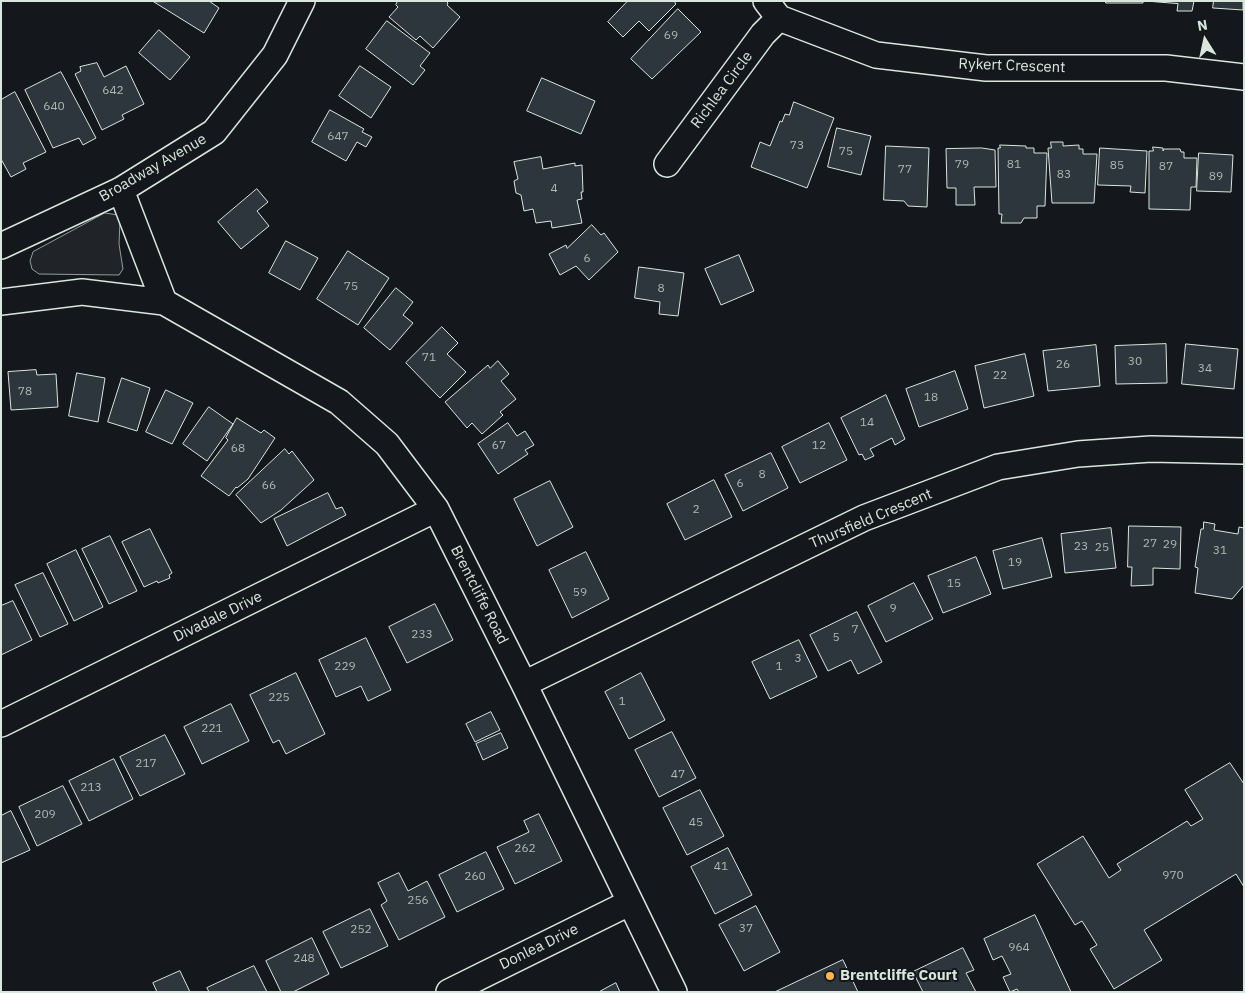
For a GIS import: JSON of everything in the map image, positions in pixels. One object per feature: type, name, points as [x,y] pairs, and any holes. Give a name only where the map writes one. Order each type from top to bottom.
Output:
[{"type":"street","name":"Broadway Avenue","points":[[1,246],[121,190],[214,132],[275,55],[302,1]]},
{"type":"street","name":"Rykert Crescent","points":[[773,9],[876,55],[986,68],[1166,68],[1244,77]]},
{"type":"street","name":"Richlea Circle","points":[[667,164],[763,34],[773,9]]},
{"type":"street","points":[[121,190],[164,302]]},
{"type":"street","name":"Brentcliffe Road","points":[[1,302],[82,292],[164,302],[339,402],[387,444],[436,509],[524,684],[674,992]]},
{"type":"street","name":"Thursfield Crescent","points":[[524,684],[864,518],[998,467],[1078,454],[1133,450],[1244,451]]},
{"type":"street","name":"Divadale Drive","points":[[1,724],[436,509]]},
{"type":"street","name":"Donlea Drive","points":[[449,992],[629,903]]},
{"type":"shaded area","points":[[105,213],[118,215],[120,220],[119,244],[123,269],[119,275],[39,274],[32,269],[30,261],[33,252]]},
{"type":"building","points":[[209,1],[219,8],[204,33],[154,2]]},
{"type":"building","points":[[398,1],[446,1],[447,5],[460,17],[433,48],[420,36],[416,40],[389,17],[398,7],[396,5]]},
{"type":"building","points":[[628,1],[674,1],[676,4],[649,31],[639,21],[623,37],[608,22]]},
{"type":"building","points":[[1106,1],[1143,1],[1143,3],[1106,3]]},
{"type":"building","points":[[1146,1],[1194,1],[1192,11],[1177,11],[1178,4]]},
{"type":"building","points":[[1214,1],[1243,1],[1243,10],[1213,8]]},
{"type":"building","points":[[678,9],[701,32],[652,79],[631,59]]},
{"type":"building","points":[[387,21],[430,53],[420,66],[425,70],[413,85],[366,49]]},
{"type":"building","points":[[159,30],[190,57],[170,80],[139,53]]},
{"type":"building","points":[[97,63],[104,77],[126,66],[144,104],[122,115],[124,119],[102,130],[75,74],[81,71],[80,67]]},
{"type":"building","points":[[360,66],[391,87],[371,118],[339,96]]},
{"type":"building","points":[[61,72],[96,138],[83,145],[79,138],[53,148],[25,90]]},
{"type":"building","points":[[542,78],[595,101],[581,134],[527,111]]},
{"type":"building","points":[[15,92],[46,152],[23,163],[26,169],[11,177],[1,159],[1,100]]},
{"type":"building","points":[[794,102],[834,118],[807,188],[751,167],[760,142],[770,146],[780,121],[782,122],[785,114],[789,115]]},
{"type":"building","points":[[330,110],[364,129],[362,132],[372,137],[366,147],[357,142],[346,161],[312,142]]},
{"type":"building","points":[[837,128],[871,136],[861,175],[828,167]]},
{"type":"building","points":[[1051,142],[1063,142],[1063,146],[1079,145],[1079,149],[1083,149],[1083,154],[1097,154],[1094,203],[1052,203],[1048,148],[1051,148]]},
{"type":"building","points":[[1000,145],[1026,146],[1026,148],[1034,148],[1034,153],[1047,153],[1045,206],[1037,206],[1037,218],[1024,218],[1021,223],[1001,223],[1002,214],[999,214],[998,148],[1000,148]]},
{"type":"building","points":[[886,146],[929,148],[927,207],[908,206],[904,201],[884,200]]},
{"type":"building","points":[[1153,147],[1163,148],[1163,151],[1164,149],[1180,149],[1181,152],[1184,152],[1184,158],[1197,158],[1196,187],[1191,187],[1190,210],[1149,209],[1149,151],[1153,151]]},
{"type":"building","points":[[982,148],[995,150],[996,187],[974,187],[975,205],[956,205],[956,188],[947,188],[946,149]]},
{"type":"building","points":[[1100,148],[1147,151],[1145,193],[1130,192],[1131,186],[1098,185]]},
{"type":"building","points":[[1199,153],[1233,155],[1231,192],[1197,191]]},
{"type":"building","points":[[541,157],[543,169],[575,163],[575,166],[582,165],[582,199],[577,200],[582,223],[552,228],[551,221],[536,223],[533,209],[524,211],[521,195],[516,193],[514,181],[518,179],[514,162]]},
{"type":"building","points":[[257,189],[268,202],[257,211],[269,226],[241,249],[218,222]]},
{"type":"building","points":[[592,225],[601,235],[604,233],[618,252],[589,280],[576,266],[560,275],[549,254],[566,245],[567,248]]},
{"type":"building","points":[[286,241],[318,258],[300,290],[269,273]]},
{"type":"building","points":[[348,251],[389,278],[358,325],[317,299]]},
{"type":"building","points":[[739,255],[754,291],[721,305],[705,269]]},
{"type":"building","points":[[639,267],[684,273],[678,316],[659,314],[660,302],[635,298]]},
{"type":"building","points":[[396,288],[413,302],[403,315],[413,323],[390,350],[364,328]]},
{"type":"building","points":[[442,327],[458,343],[447,354],[466,372],[440,398],[406,363]]},
{"type":"building","points":[[1166,344],[1167,383],[1116,384],[1115,346]]},
{"type":"building","points":[[1186,344],[1238,349],[1234,389],[1182,384]]},
{"type":"building","points":[[1096,345],[1100,386],[1048,391],[1043,351]]},
{"type":"building","points":[[1025,354],[1034,396],[984,408],[975,366]]},
{"type":"building","points":[[498,361],[509,374],[501,381],[516,399],[500,412],[503,415],[482,434],[472,423],[467,428],[445,402],[488,365],[490,368]]},
{"type":"building","points":[[36,370],[37,375],[56,374],[58,407],[11,410],[8,372]]},
{"type":"building","points":[[955,371],[968,409],[919,427],[906,389]]},
{"type":"building","points":[[77,373],[105,378],[98,422],[69,416]]},
{"type":"building","points":[[122,378],[150,388],[137,431],[108,422]]},
{"type":"building","points":[[166,390],[193,403],[172,444],[146,432]]},
{"type":"building","points":[[886,395],[905,439],[895,445],[892,438],[870,449],[874,456],[865,460],[862,454],[859,455],[841,418]]},
{"type":"building","points":[[209,407],[233,424],[207,461],[183,444]]},
{"type":"building","points":[[237,418],[261,433],[264,430],[275,438],[248,479],[236,487],[229,496],[201,476],[228,440],[226,438]]},
{"type":"building","points":[[508,423],[517,436],[525,431],[534,445],[525,450],[528,454],[498,474],[478,444]]},
{"type":"building","points":[[829,423],[847,460],[800,483],[782,447]]},
{"type":"building","points":[[285,449],[289,454],[292,451],[314,480],[281,510],[261,523],[236,495]]},
{"type":"building","points":[[771,453],[788,488],[743,511],[725,475]]},
{"type":"building","points":[[714,480],[732,517],[685,540],[667,504]]},
{"type":"building","points":[[550,481],[573,527],[537,546],[514,499]]},
{"type":"building","points":[[328,493],[336,509],[342,507],[346,515],[287,546],[274,519]]},
{"type":"building","points":[[1204,522],[1215,524],[1214,530],[1238,534],[1239,527],[1244,528],[1244,585],[1232,599],[1195,593],[1198,568],[1195,567],[1201,529],[1203,529]]},
{"type":"building","points":[[1129,526],[1181,527],[1180,569],[1153,568],[1153,585],[1131,586],[1132,567],[1128,567]]},
{"type":"building","points":[[1111,528],[1116,568],[1065,573],[1061,534]]},
{"type":"building","points":[[150,529],[172,573],[169,575],[170,578],[144,587],[122,542]]},
{"type":"building","points":[[110,536],[137,591],[109,604],[82,549]]},
{"type":"building","points":[[1042,538],[1052,577],[1003,589],[993,551]]},
{"type":"building","points":[[76,550],[103,607],[74,621],[47,564]]},
{"type":"building","points":[[586,552],[609,599],[572,618],[549,570]]},
{"type":"building","points":[[976,557],[991,594],[943,613],[928,576]]},
{"type":"building","points":[[43,573],[68,624],[40,637],[15,585]]},
{"type":"building","points":[[914,583],[933,619],[886,642],[868,606]]},
{"type":"building","points":[[13,601],[32,640],[1,655],[1,606]]},
{"type":"building","points":[[435,604],[453,640],[407,663],[389,627]]},
{"type":"building","points":[[857,612],[882,662],[858,674],[851,660],[828,671],[810,635]]},
{"type":"building","points":[[366,638],[391,690],[368,701],[361,686],[336,697],[319,660]]},
{"type":"building","points":[[799,640],[817,677],[770,699],[752,662]]},
{"type":"building","points":[[296,673],[325,734],[286,754],[279,740],[273,743],[250,695]]},
{"type":"building","points":[[641,673],[665,720],[629,739],[605,692]]},
{"type":"building","points":[[231,704],[249,741],[202,764],[184,727]]},
{"type":"building","points":[[491,712],[500,730],[475,742],[466,724]]},
{"type":"building","points":[[672,732],[696,778],[659,797],[635,750]]},
{"type":"building","points":[[501,733],[508,748],[483,760],[476,744]]},
{"type":"building","points":[[165,735],[185,774],[140,796],[120,757]]},
{"type":"building","points":[[114,759],[133,799],[89,821],[69,781]]},
{"type":"building","points":[[1230,763],[1244,784],[1244,887],[1236,874],[1144,930],[1162,960],[1114,989],[1090,949],[1097,945],[1082,921],[1075,925],[1037,864],[1083,836],[1109,878],[1121,870],[1117,864],[1187,821],[1191,826],[1203,819],[1185,790]]},
{"type":"building","points":[[63,786],[82,824],[37,846],[19,807]]},
{"type":"building","points":[[700,790],[724,836],[687,855],[663,808]]},
{"type":"building","points":[[11,811],[30,850],[1,863],[1,816]]},
{"type":"building","points":[[539,814],[562,861],[515,884],[497,847],[529,832],[524,821]]},
{"type":"building","points":[[728,848],[752,895],[715,914],[691,867]]},
{"type":"building","points":[[486,852],[504,889],[457,912],[439,875]]},
{"type":"building","points":[[399,873],[408,891],[427,881],[445,917],[399,940],[381,905],[387,901],[378,883]]},
{"type":"building","points":[[756,906],[780,952],[744,971],[719,925]]},
{"type":"building","points":[[370,909],[388,946],[341,968],[323,932]]},
{"type":"building","points":[[1035,915],[1071,992],[1019,992],[1017,989],[1010,992],[1003,977],[1011,974],[1002,956],[993,960],[984,939]]},
{"type":"building","points":[[312,938],[329,974],[293,992],[281,992],[266,961]]},
{"type":"building","points":[[963,948],[974,970],[966,973],[976,992],[923,992],[913,972]]},
{"type":"building","name":"Brentcliffe Court","points":[[843,960],[858,992],[775,992]]},
{"type":"building","points":[[254,966],[267,992],[209,992],[207,988]]},
{"type":"building","points":[[180,971],[190,992],[157,992],[153,983]]},
{"type":"building","points":[[616,983],[620,992],[599,992]]},
{"type":"place","name":"Brentcliffe Court","points":[[830,976]]}]
